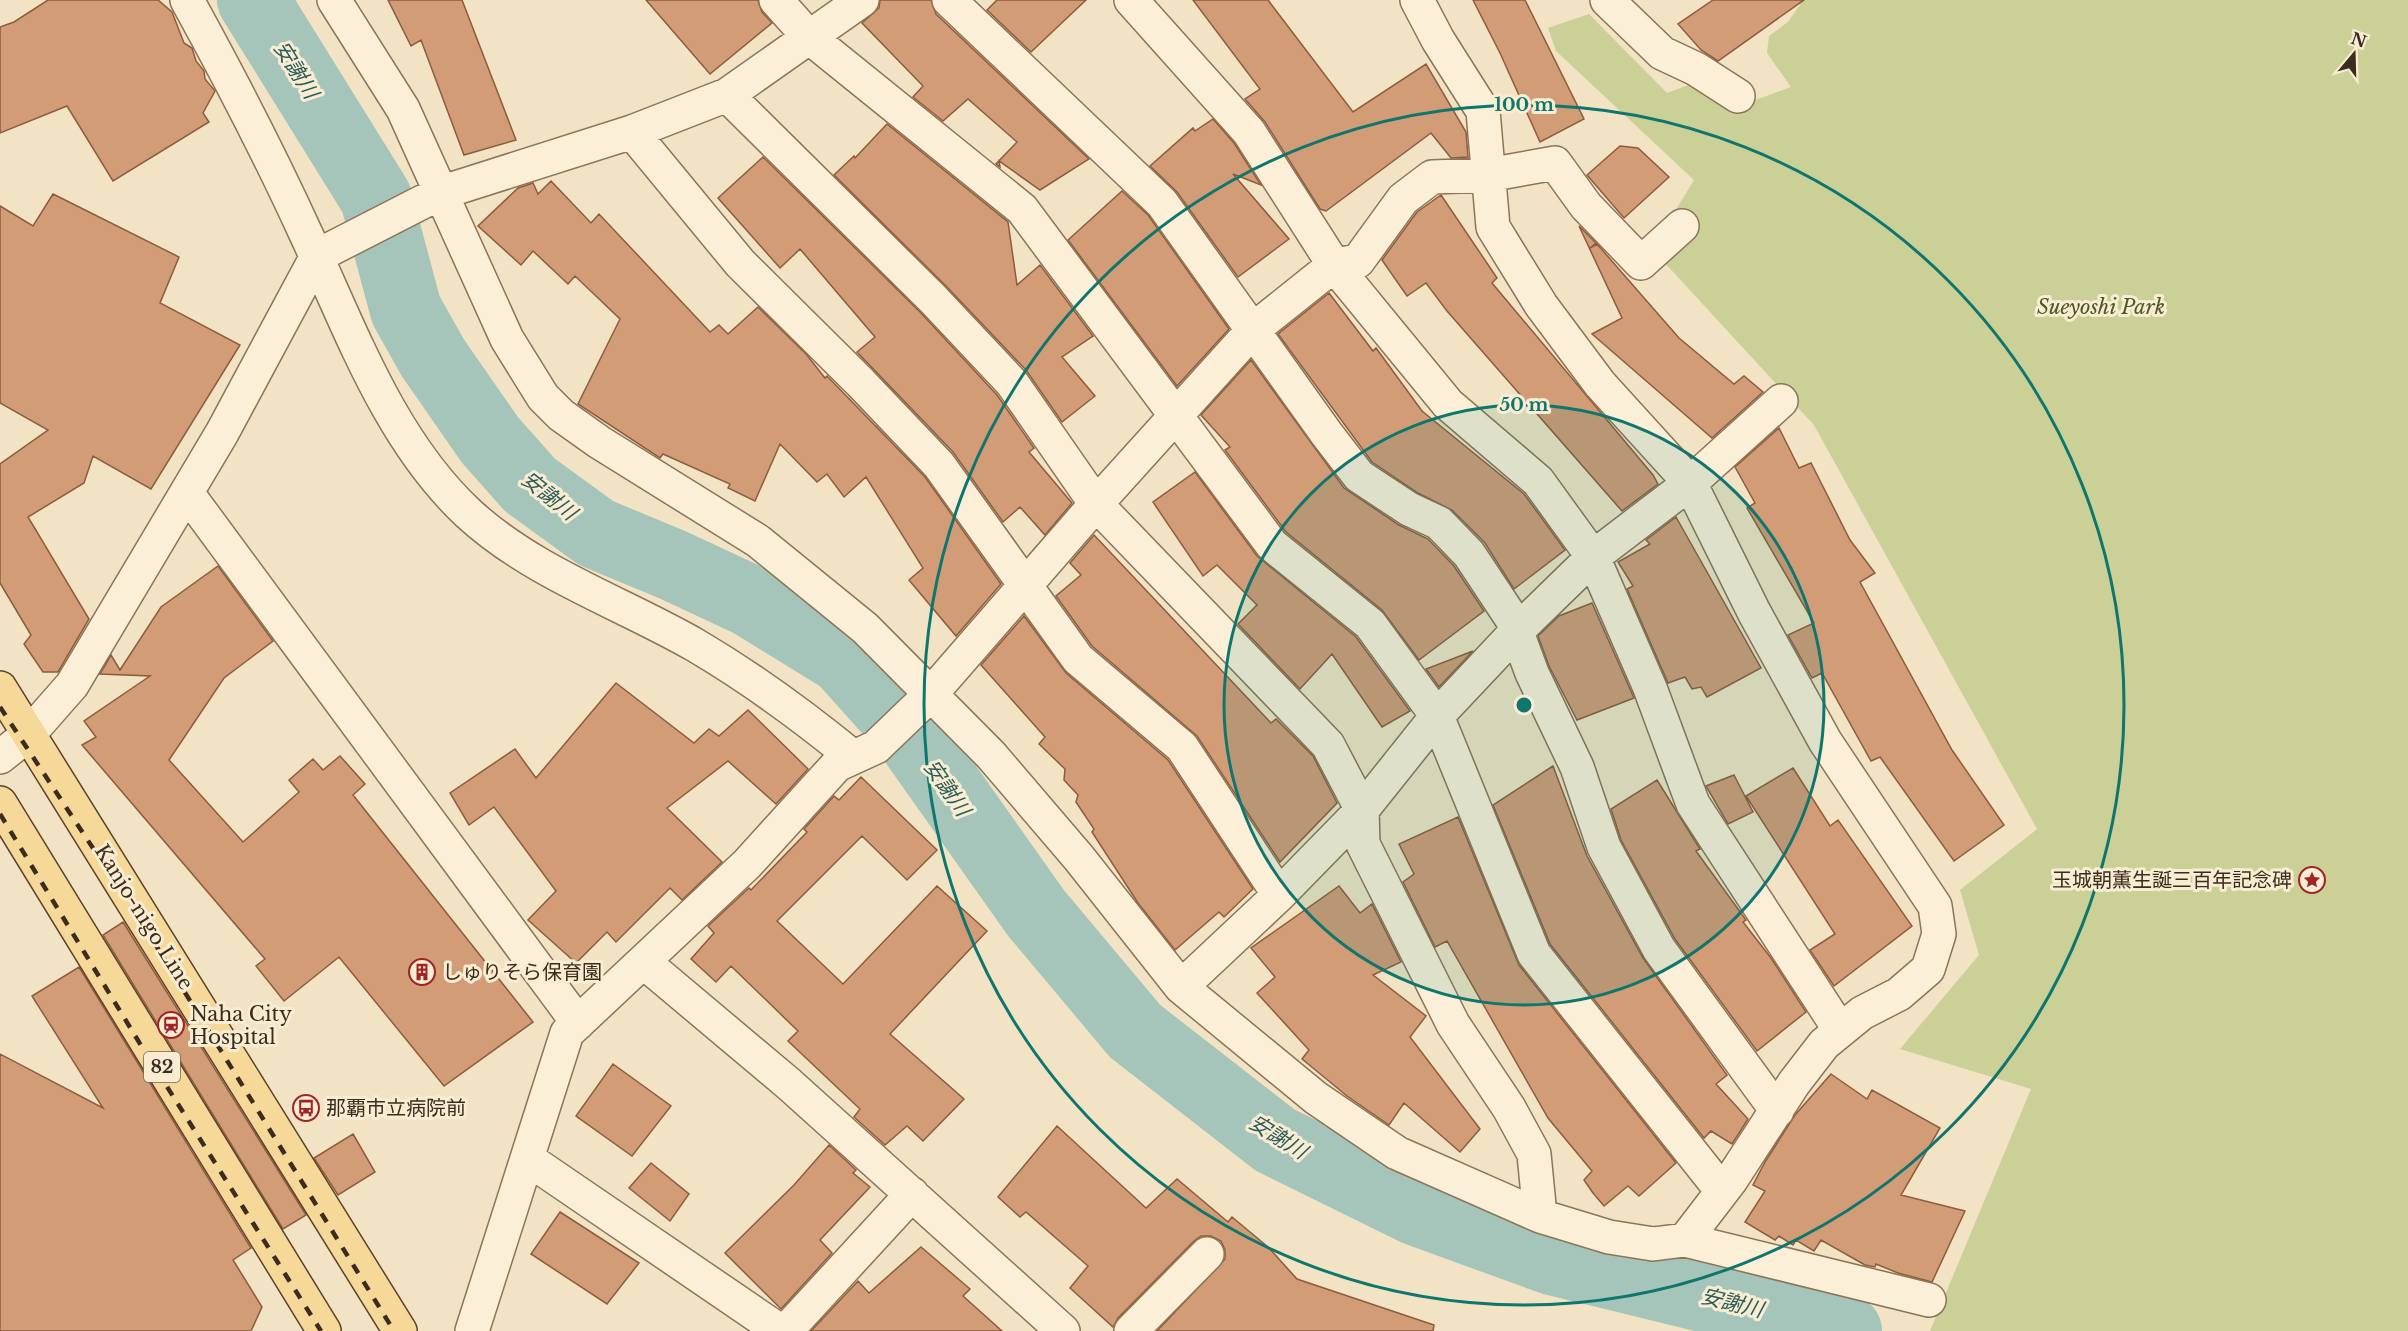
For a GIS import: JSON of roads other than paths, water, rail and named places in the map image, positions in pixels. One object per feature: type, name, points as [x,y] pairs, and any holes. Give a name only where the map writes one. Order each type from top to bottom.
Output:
[{"type":"main road","name":"Kanjo-nigo Line","points":[[0,688],[400,1331]]},
{"type":"main road","name":"82","points":[[0,804],[324,1331]]},
{"type":"street","points":[[187,0],[248,109],[378,387],[403,433],[433,476],[469,514],[507,544],[548,569],[695,645],[865,752]]},
{"type":"street","points":[[334,0],[403,109],[430,197],[507,339],[543,397],[561,415],[598,442],[758,541],[865,628],[922,702],[991,755],[1079,858],[1182,987],[1316,1098],[1397,1153],[1540,1216],[1609,1237],[1653,1244],[1685,1240],[1929,1300]]},
{"type":"street","points":[[776,0],[809,37],[1022,209],[1272,545],[1370,624],[1437,716],[1534,954],[1722,1191]]},
{"type":"street","points":[[0,757],[29,734],[72,685],[187,493],[317,256],[430,197],[632,132],[727,95],[862,0]]},
{"type":"street","points":[[949,0],[1162,203],[1359,476],[1409,509],[1439,523],[1469,554],[1512,619],[1532,673],[1577,767],[1604,847],[1653,939],[1777,1111]]},
{"type":"street","points":[[1131,0],[1249,132],[1334,265],[1448,404],[1538,481],[1593,557],[1650,688],[1693,804],[1840,1030]]},
{"type":"street","points":[[1417,0],[1438,40],[1483,111],[1493,227],[1541,305],[1600,384],[1690,483],[1754,612],[1825,741],[1935,906],[1939,934],[1928,969],[1899,994],[1862,1012],[1824,1044],[1794,1083],[1722,1191],[1685,1240]]},
{"type":"street","points":[[1607,0],[1662,53],[1696,69],[1738,96]]},
{"type":"street","points":[[727,95],[933,299],[1012,383],[1096,504],[1328,745],[1362,810],[1362,844],[1453,1024],[1509,1108],[1534,1154],[1540,1216]]},
{"type":"street","points":[[632,132],[740,263],[861,383],[939,465],[1078,659],[1182,747],[1279,896]]},
{"type":"street","points":[[471,1331],[567,1033],[645,963],[747,864],[837,765],[865,752],[922,702],[1254,329],[1334,265],[1358,261],[1403,199],[1432,177],[1488,175],[1555,163],[1586,206],[1641,262],[1682,226]]},
{"type":"street","points":[[1182,987],[1279,896],[1362,810],[1437,716],[1517,631],[1593,557],[1690,483],[1781,401]]},
{"type":"street","points":[[187,493],[578,1023]]},
{"type":"street","points":[[645,963],[789,1084],[1064,1331]]},
{"type":"street","points":[[528,1159],[780,1331]]},
{"type":"street","points":[[786,1331],[912,1194]]},
{"type":"street","points":[[1131,1331],[1207,1254]]},
{"type":"waterway","name":"安謝川","points":[[253,0],[376,198],[406,310],[433,358],[490,440],[530,485],[596,533],[673,565],[752,602],[843,658],[903,725],[1036,913],[1135,1031],[1275,1140],[1417,1210],[1552,1259],[1846,1331]]},
{"type":"railway","points":[[0,707],[139,918],[394,1331]]},
{"type":"railway","points":[[0,814],[142,1047],[321,1331]]},
{"type":"place","name":"玉城朝薫生誕三百年記念碑","points":[[2312,880]]},
{"type":"place","name":"しゅりそら保育園","points":[[422,972]]},
{"type":"place","name":"Naha City Hospital","points":[[171,1025]]},
{"type":"place","name":"那覇市立病院前","points":[[306,1108]]},
{"type":"park label","name":"Sueyoshi Park","points":[[2101,307]]}]
